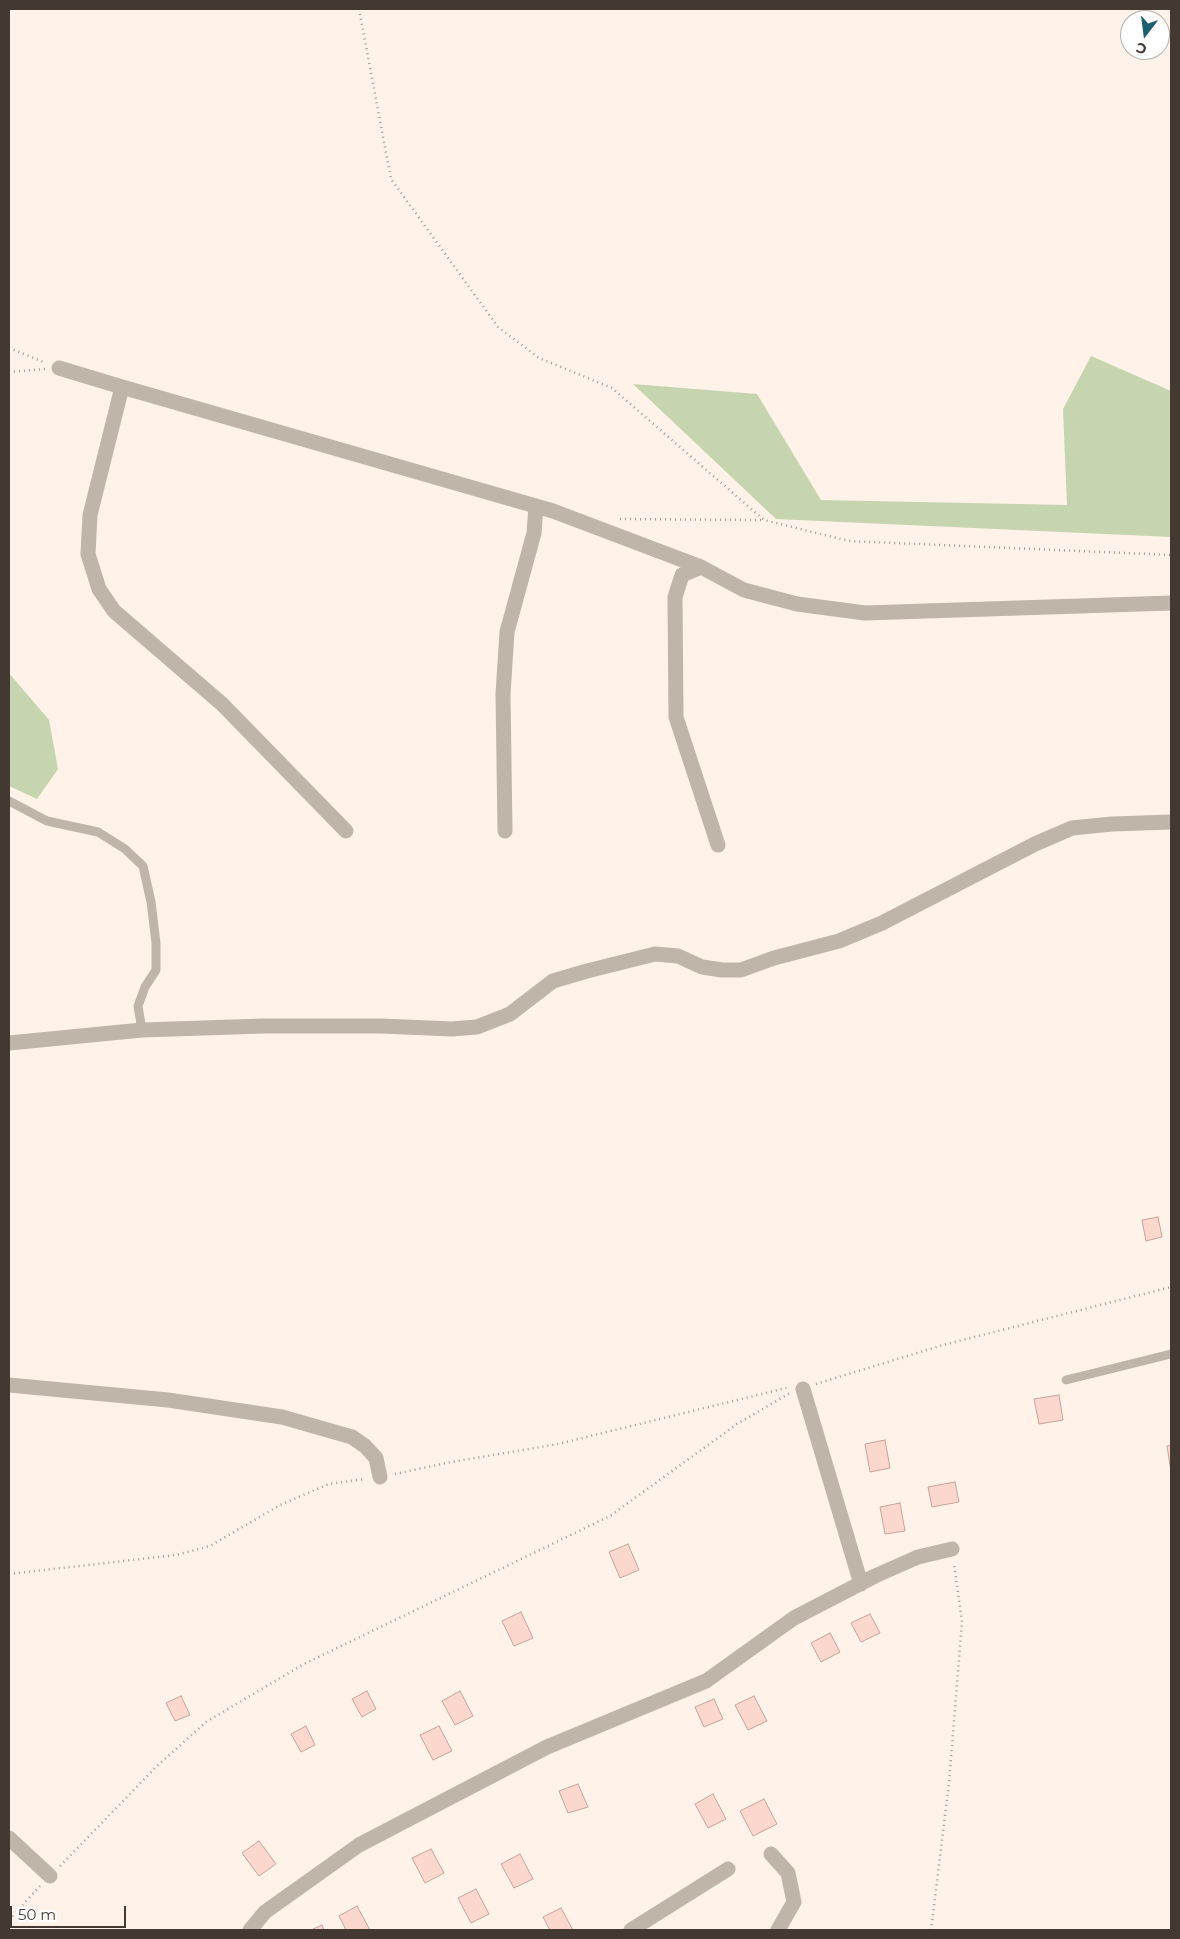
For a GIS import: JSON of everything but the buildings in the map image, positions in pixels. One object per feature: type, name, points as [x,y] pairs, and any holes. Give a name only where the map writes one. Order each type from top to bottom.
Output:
[{"type":"street","points":[[59,368],[536,506],[702,567],[744,590],[797,604],[865,613],[1171,603]]},
{"type":"street","points":[[122,387],[90,515],[88,554],[98,589],[114,611],[222,704],[346,830]]},
{"type":"street","points":[[505,831],[503,694],[507,632],[534,533],[536,506]]},
{"type":"street","points":[[702,567],[682,575],[675,597],[676,717],[718,845]]},
{"type":"street","points":[[9,1043],[142,1030],[264,1026],[381,1026],[452,1029],[477,1027],[510,1014],[553,981],[655,954],[678,956],[702,967],[741,970],[774,958],[839,941],[882,923],[1035,844],[1072,828],[1112,824],[1171,822]]},
{"type":"street","points":[[9,1385],[168,1400],[282,1418],[352,1436],[376,1458],[380,1477]]},
{"type":"street","points":[[801,1386],[861,1584]]},
{"type":"street","points":[[250,1930],[265,1912],[359,1845],[548,1747],[706,1681],[794,1618],[861,1584],[918,1557],[952,1549]]},
{"type":"street","points":[[9,1838],[50,1876]]},
{"type":"street","points":[[771,1854],[788,1873],[794,1902],[778,1930]]},
{"type":"street","points":[[631,1930],[728,1868]]},
{"type":"lane","points":[[9,802],[47,821],[98,832],[125,849],[143,866],[151,902],[156,943],[156,970],[144,987],[138,1006],[142,1030]]},
{"type":"lane","points":[[1066,1380],[1171,1354]]},
{"type":"path","points":[[359,9],[391,179],[498,327],[539,358],[612,388],[764,520]]},
{"type":"path","points":[[9,348],[59,368]]},
{"type":"path","points":[[9,372],[59,368]]},
{"type":"path","points":[[619,519],[764,520],[849,542],[1171,555]]},
{"type":"path","points":[[9,1574],[176,1555],[210,1546],[280,1505],[329,1484],[380,1477],[446,1463],[558,1444],[826,1380],[943,1345],[1171,1287]]},
{"type":"path","points":[[9,1920],[157,1766],[206,1722],[304,1664],[610,1516],[737,1424],[801,1386],[826,1380]]},
{"type":"path","points":[[931,1930],[949,1783],[962,1622],[952,1549]]},
{"type":"green space","points":[[1091,356],[1171,391],[1171,537],[776,519],[633,384],[757,394],[821,500],[1067,505],[1063,409]]},
{"type":"green space","points":[[9,673],[49,720],[58,769],[37,799],[9,786]]}]
